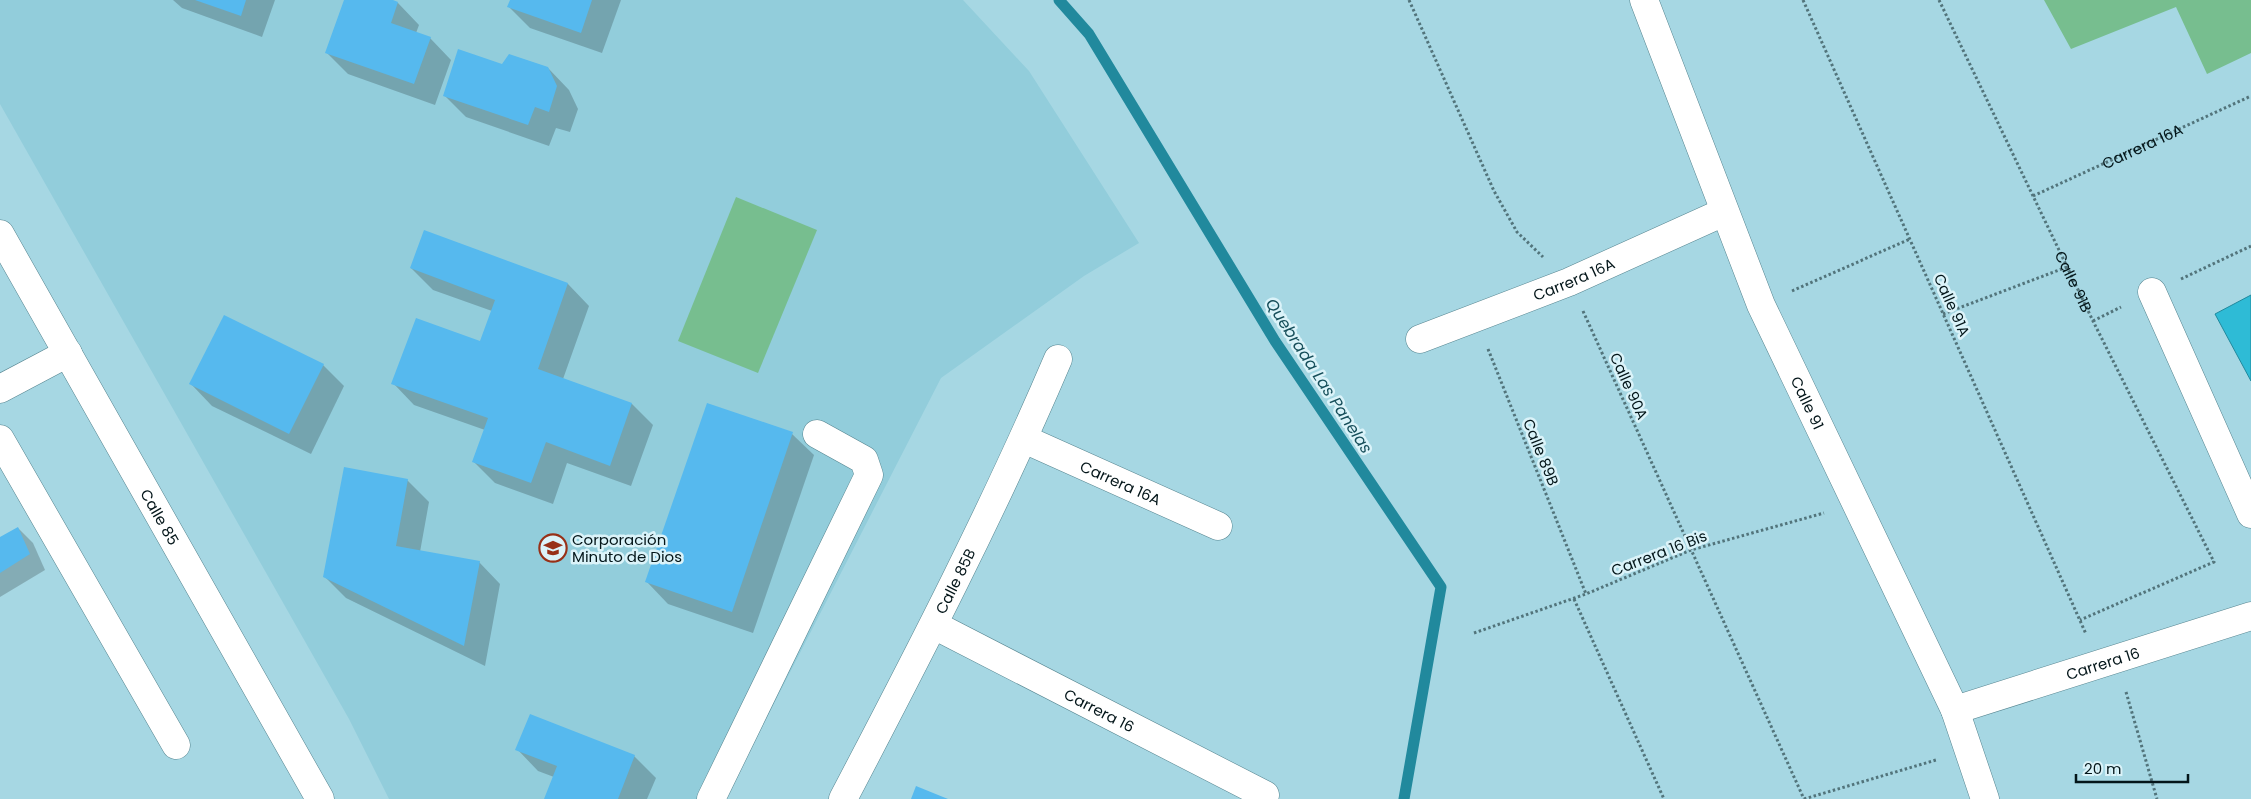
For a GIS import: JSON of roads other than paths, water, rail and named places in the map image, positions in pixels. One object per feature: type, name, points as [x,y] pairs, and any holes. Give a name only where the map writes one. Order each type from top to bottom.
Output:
[{"type":"street","name":"Calle 91","points":[[1644,0],[1761,305],[1955,710],[1970,750],[1984,799]]},
{"type":"street","name":"Carrera 16A","points":[[1420,339],[1569,282],[1724,212]]},
{"type":"street","name":"Calle 85","points":[[0,234],[320,799]]},
{"type":"street","points":[[2152,292],[2251,514]]},
{"type":"street","points":[[0,389],[68,353]]},
{"type":"street","name":"Calle 85B","points":[[843,799],[934,624],[1024,439],[1058,359]]},
{"type":"street","points":[[711,799],[869,474],[864,460],[817,434]]},
{"type":"street","points":[[0,439],[176,745]]},
{"type":"street","name":"Carrera 16A","points":[[1024,439],[1218,526]]},
{"type":"street","name":"Carrera 16","points":[[1955,710],[2251,616]]},
{"type":"street","name":"Carrera 16","points":[[934,624],[1265,795]]},
{"type":"water","points":[[2251,295],[2251,381],[2215,314]]},
{"type":"waterway","name":"Quebrada Las Panelas","points":[[1059,0],[1089,34],[1275,341],[1441,587],[1404,799]]},
{"type":"place","name":"Corporación Minuto de Dios","points":[[553,548]]}]
